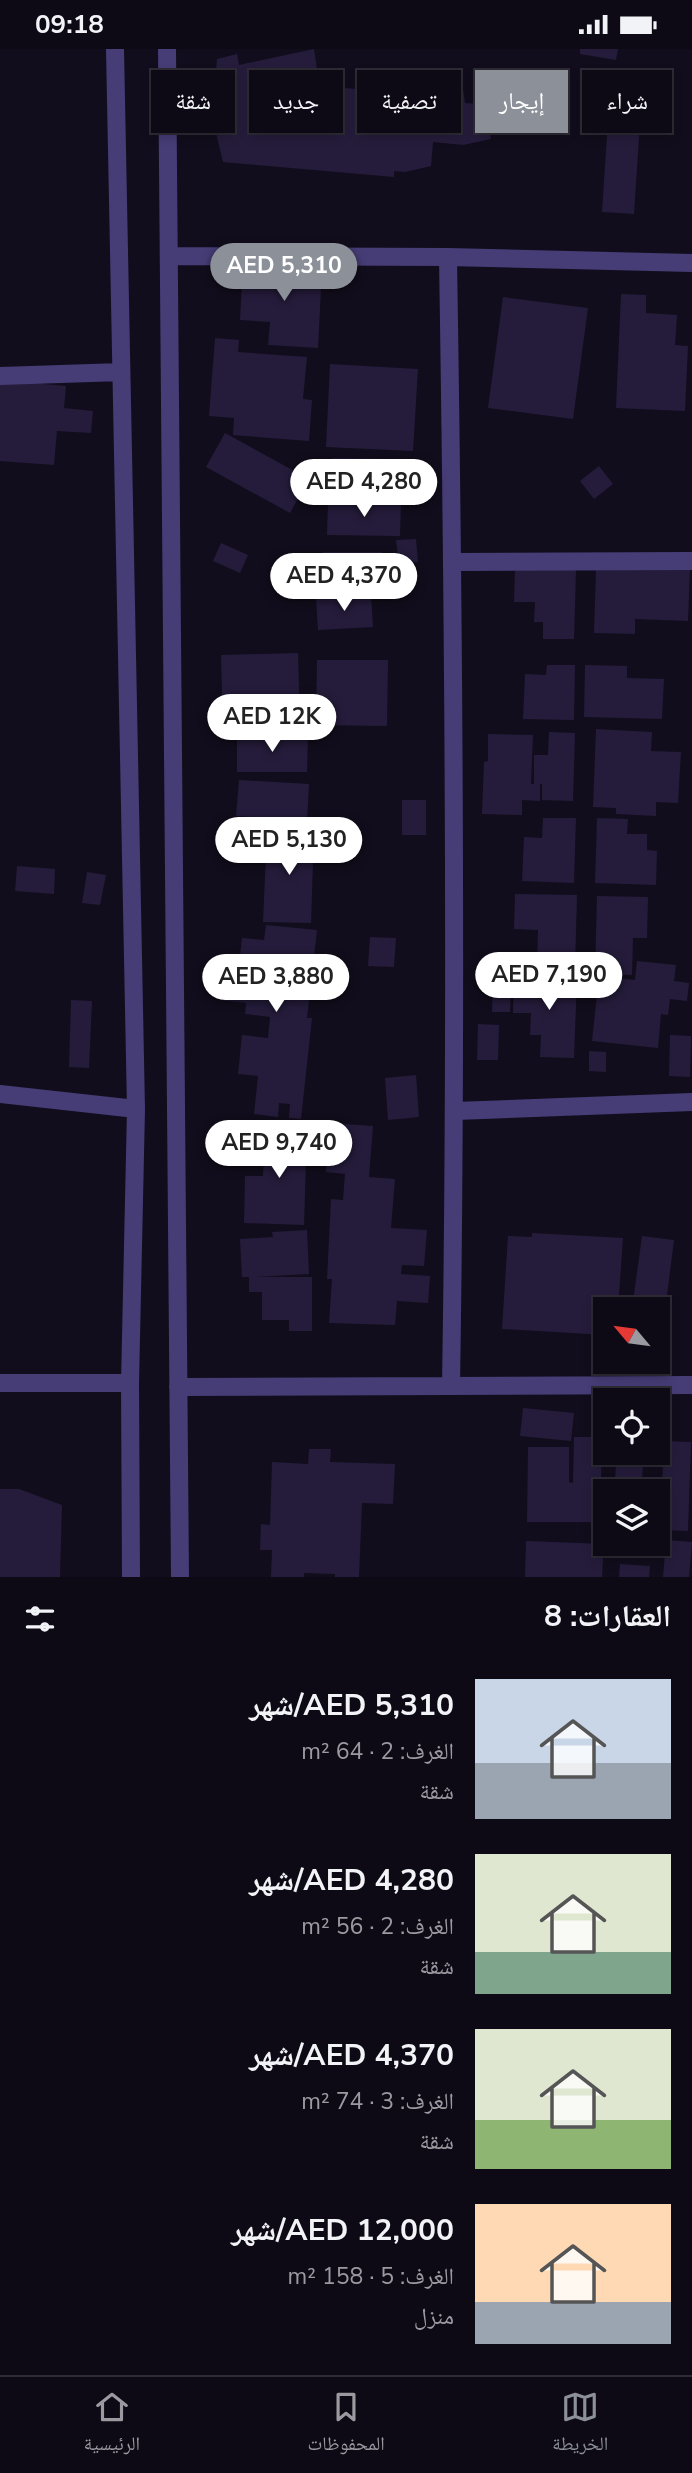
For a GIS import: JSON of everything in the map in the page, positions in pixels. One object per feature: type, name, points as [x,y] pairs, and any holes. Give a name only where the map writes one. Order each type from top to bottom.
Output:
[{"type":"street","points":[[115,49],[136,1109],[130,1383],[131,1577]]},
{"type":"street","points":[[167,49],[180,1577]]},
{"type":"street","points":[[169,256],[448,257],[692,263]]},
{"type":"street","points":[[448,257],[453,562],[455,1111],[451,1386]]},
{"type":"street","points":[[0,376],[121,372]]},
{"type":"street","points":[[453,562],[692,562]]},
{"type":"street","points":[[0,1094],[136,1109]]},
{"type":"street","points":[[455,1111],[692,1102]]},
{"type":"street","points":[[0,1383],[130,1383]]},
{"type":"street","points":[[178,1387],[692,1385]]},
{"type":"building","points":[[314,49],[317,70],[249,70],[249,133],[343,133],[343,85],[344,88],[357,89],[357,133],[461,133],[463,89],[465,103],[475,104],[475,133],[490,133],[491,139],[463,145],[433,142],[431,166],[405,172],[394,171],[394,177],[223,162],[216,133],[235,133],[235,70],[216,70],[217,59],[237,54],[239,65]]},
{"type":"building","points":[[580,49],[618,49],[616,60],[580,54]]},
{"type":"building","points":[[607,133],[639,133],[634,214],[602,212]]},
{"type":"building","points":[[243,264],[322,269],[318,348],[268,345],[270,322],[240,320]]},
{"type":"building","points":[[621,294],[646,295],[646,313],[677,315],[675,345],[688,346],[685,411],[616,408]]},
{"type":"building","points":[[503,297],[588,308],[573,419],[488,408]]},
{"type":"building","points":[[215,338],[239,340],[238,352],[307,357],[303,399],[312,400],[309,441],[233,435],[234,418],[209,416]]},
{"type":"building","points":[[330,364],[418,369],[413,451],[326,447]]},
{"type":"building","points":[[0,380],[66,386],[64,408],[93,411],[91,433],[57,431],[54,465],[0,461]]},
{"type":"building","points":[[225,433],[309,479],[290,513],[206,467]]},
{"type":"building","points":[[332,458],[398,459],[398,490],[331,488]]},
{"type":"building","points":[[599,466],[613,484],[594,499],[580,481]]},
{"type":"building","points":[[328,502],[401,503],[400,536],[327,535]]},
{"type":"building","points":[[416,539],[418,562],[399,564],[396,540]]},
{"type":"building","points":[[221,543],[248,555],[240,573],[213,561]]},
{"type":"building","points":[[323,552],[382,552],[382,586],[323,586]]},
{"type":"building","points":[[289,557],[307,558],[305,577],[287,576]]},
{"type":"building","points":[[648,567],[690,567],[688,621],[635,619],[635,634],[594,633],[596,569],[648,570]]},
{"type":"building","points":[[515,568],[576,570],[574,639],[543,639],[543,622],[534,622],[535,602],[514,602]]},
{"type":"building","points":[[371,595],[373,627],[318,630],[316,598]]},
{"type":"building","points":[[298,653],[300,726],[223,729],[221,655]]},
{"type":"building","points":[[317,660],[388,660],[387,726],[316,725]]},
{"type":"building","points":[[547,665],[575,665],[574,720],[523,719],[525,674],[546,675]]},
{"type":"building","points":[[585,665],[627,666],[627,678],[664,679],[662,719],[584,717]]},
{"type":"building","points":[[596,729],[652,732],[651,751],[681,752],[678,803],[656,802],[656,816],[616,814],[616,808],[593,807]]},
{"type":"building","points":[[549,732],[575,733],[573,801],[542,800],[540,784],[540,801],[522,800],[522,815],[482,814],[488,734],[533,735],[531,784],[534,784],[534,755],[548,755]]},
{"type":"building","points":[[237,736],[308,736],[307,772],[237,772]]},
{"type":"building","points":[[239,780],[309,784],[307,820],[236,816]]},
{"type":"building","points":[[402,800],[426,800],[426,835],[402,835]]},
{"type":"building","points":[[543,818],[576,818],[574,883],[522,881],[524,837],[542,838]]},
{"type":"building","points":[[597,818],[628,819],[627,834],[647,834],[647,850],[657,851],[656,885],[595,883]]},
{"type":"building","points":[[267,831],[314,833],[311,923],[263,922]]},
{"type":"building","points":[[17,866],[55,869],[54,894],[15,891]]},
{"type":"building","points":[[87,872],[106,875],[100,905],[82,903]]},
{"type":"building","points":[[515,894],[577,895],[575,967],[537,966],[538,930],[514,929]]},
{"type":"building","points":[[597,896],[648,897],[647,938],[633,938],[632,975],[595,974]]},
{"type":"building","points":[[266,925],[317,930],[307,1018],[312,1018],[301,1119],[289,1118],[290,1104],[279,1103],[278,1117],[254,1114],[258,1076],[238,1074],[242,1035],[268,1038],[270,1017],[245,1014],[246,1003],[220,1000],[222,981],[237,983],[242,938],[264,940]]},
{"type":"building","points":[[370,937],[396,938],[394,967],[368,966]]},
{"type":"building","points":[[637,961],[676,965],[674,981],[689,983],[687,1001],[670,999],[668,1015],[661,1014],[658,1048],[592,1041],[599,976],[635,980]]},
{"type":"building","points":[[514,977],[577,979],[574,1058],[540,1057],[541,1035],[530,1035],[531,1013],[513,1013]]},
{"type":"building","points":[[493,984],[511,984],[510,1012],[492,1012]]},
{"type":"building","points":[[71,1000],[92,1001],[89,1068],[69,1067]]},
{"type":"building","points":[[478,1024],[499,1025],[498,1060],[477,1060]]},
{"type":"building","points":[[670,1035],[691,1036],[690,1077],[669,1076]]},
{"type":"building","points":[[589,1051],[606,1052],[606,1072],[589,1071]]},
{"type":"building","points":[[416,1075],[419,1117],[388,1120],[385,1078]]},
{"type":"building","points":[[330,1123],[373,1126],[369,1177],[395,1179],[391,1228],[427,1230],[424,1266],[402,1265],[401,1274],[430,1276],[428,1303],[397,1301],[395,1325],[329,1323],[332,1279],[327,1279],[331,1199],[343,1200],[345,1174],[326,1172]]},
{"type":"building","points":[[265,1126],[307,1127],[304,1225],[244,1223],[245,1176],[263,1176]]},
{"type":"building","points":[[307,1230],[309,1274],[255,1277],[312,1277],[312,1331],[289,1331],[289,1320],[262,1320],[262,1292],[249,1292],[249,1277],[242,1277],[240,1239],[273,1237],[272,1232]]},
{"type":"building","points":[[532,1233],[623,1238],[619,1297],[593,1297],[593,1334],[502,1329],[508,1236],[532,1237]]},
{"type":"building","points":[[642,1236],[674,1240],[667,1297],[634,1297]]},
{"type":"building","points":[[523,1408],[574,1413],[571,1441],[520,1436]]},
{"type":"building","points":[[574,1437],[593,1437],[593,1465],[601,1465],[601,1479],[593,1479],[593,1522],[527,1522],[528,1447],[569,1447],[569,1482],[573,1483]]},
{"type":"building","points":[[670,1441],[691,1442],[688,1531],[670,1530],[670,1479],[662,1479],[663,1465],[670,1465]]},
{"type":"building","points":[[309,1449],[331,1449],[330,1462],[395,1464],[393,1504],[362,1503],[359,1577],[304,1573],[304,1577],[271,1577],[272,1550],[260,1550],[261,1524],[270,1525],[272,1462],[308,1464]]},
{"type":"building","points":[[616,1465],[643,1465],[642,1479],[615,1479]]},
{"type":"building","points":[[0,1489],[19,1489],[62,1505],[60,1577],[0,1577]]},
{"type":"building","points":[[670,1540],[692,1542],[689,1577],[663,1577],[665,1556],[670,1556]]},
{"type":"building","points":[[526,1541],[593,1544],[593,1556],[603,1556],[602,1577],[525,1577]]},
{"type":"building","points":[[620,1564],[650,1566],[649,1577],[619,1577]]}]
